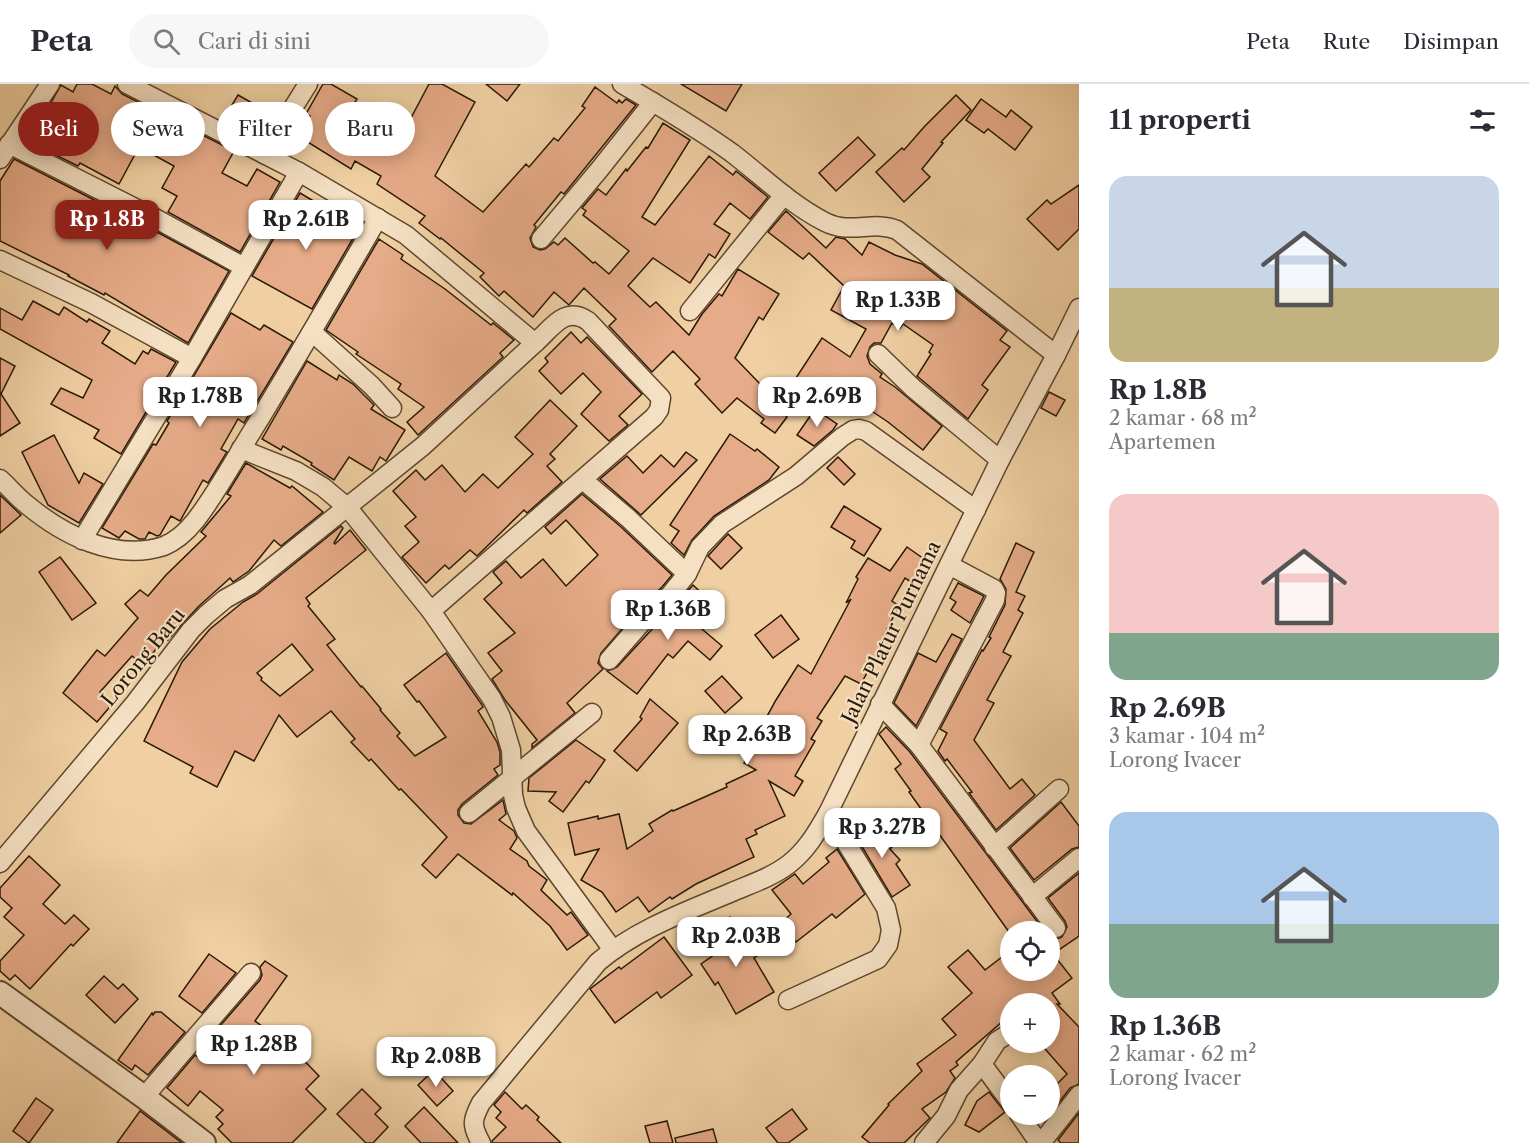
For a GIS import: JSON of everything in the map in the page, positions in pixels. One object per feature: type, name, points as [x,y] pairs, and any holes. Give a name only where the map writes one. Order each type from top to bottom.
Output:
[{"type":"street","points":[[50,84],[5,152],[153,217],[244,267]]},
{"type":"street","points":[[127,84],[217,130]]},
{"type":"street","points":[[297,102],[308,84]]},
{"type":"street","points":[[622,84],[685,120],[784,195],[836,227],[851,229],[889,226],[897,230],[1056,355]]},
{"type":"street","points":[[541,239],[653,102]]},
{"type":"street","points":[[268,156],[406,235],[535,343]]},
{"type":"street","points":[[82,540],[192,358],[299,172]]},
{"type":"street","points":[[690,311],[784,195]]},
{"type":"street","points":[[0,479],[25,504],[82,540],[111,549],[129,551],[165,545],[179,538],[195,522],[241,449],[378,218]]},
{"type":"street","points":[[0,260],[91,303],[192,358]]},
{"type":"street","name":"Jalan Platur Purnama","points":[[481,1143],[475,1131],[473,1118],[481,1103],[598,962],[654,925],[761,880],[788,865],[813,840],[1000,460],[1079,308]]},
{"type":"street","name":"Lorong Baru","points":[[0,863],[135,703],[191,630],[206,615],[225,599],[250,585],[348,508],[423,446],[565,316],[574,314],[588,321],[661,398],[659,411],[654,417],[583,480]]},
{"type":"street","points":[[312,332],[372,386],[392,408]]},
{"type":"street","points":[[878,354],[914,388],[1000,460]]},
{"type":"street","points":[[609,660],[649,614],[670,595],[687,574],[700,548],[722,524],[796,476],[842,437],[859,429],[866,431],[976,510]]},
{"type":"street","points":[[241,449],[296,471],[323,487],[348,508],[431,611],[492,699],[501,717],[511,750],[516,808],[526,831],[613,950]]},
{"type":"street","points":[[431,611],[583,480],[628,518],[687,574]]},
{"type":"street","points":[[919,745],[995,600],[994,589],[949,565]]},
{"type":"street","points":[[880,704],[919,745],[1051,921]]},
{"type":"street","points":[[469,813],[592,713]]},
{"type":"street","points":[[994,847],[1059,789]]},
{"type":"street","points":[[788,1000],[878,959],[888,945],[891,930],[886,908],[828,813]]},
{"type":"street","points":[[1032,897],[1079,858]]},
{"type":"street","points":[[144,1097],[251,974]]},
{"type":"street","points":[[0,993],[204,1143]]},
{"type":"street","points":[[924,1143],[946,1116],[959,1090],[1000,1039]]},
{"type":"street","points":[[982,1064],[1000,1088]]},
{"type":"street","points":[[1027,1125],[1040,1143],[1079,1095]]},
{"type":"building","points":[[77,84],[92,84],[111,94],[115,86],[122,94],[138,102],[111,102],[111,156],[134,156],[119,184],[80,163],[78,166],[58,156],[99,156],[99,102],[51,102],[61,85],[73,92]]},
{"type":"building","points":[[323,84],[331,84],[357,99],[355,102],[325,102],[325,153],[313,145],[313,102]]},
{"type":"building","points":[[429,84],[442,84],[475,102],[435,176],[483,212],[526,164],[529,167],[554,138],[558,141],[585,108],[582,106],[595,87],[617,103],[619,100],[622,103],[626,99],[636,105],[564,194],[561,192],[534,225],[536,227],[530,238],[533,247],[540,250],[545,249],[554,242],[558,245],[565,238],[609,274],[629,251],[583,215],[586,211],[582,208],[598,189],[606,195],[626,169],[627,171],[646,147],[648,148],[663,123],[690,140],[642,217],[655,225],[709,156],[733,175],[736,171],[768,197],[750,219],[730,203],[714,224],[730,234],[715,258],[709,254],[690,283],[653,258],[628,286],[650,307],[656,302],[689,335],[702,314],[719,294],[722,296],[738,269],[779,294],[763,320],[759,317],[735,358],[779,400],[774,406],[787,417],[775,433],[761,423],[764,419],[737,398],[722,413],[695,384],[700,379],[673,351],[652,372],[609,326],[616,319],[584,288],[569,305],[554,292],[533,317],[504,291],[499,296],[480,277],[484,273],[419,223],[425,216],[377,184],[381,176],[355,161],[351,169],[330,156],[415,156],[415,110]]},
{"type":"building","points":[[486,84],[520,84],[507,101]]},
{"type":"building","points":[[681,84],[742,84],[726,111]]},
{"type":"building","points":[[238,95],[250,102],[234,102]]},
{"type":"building","points":[[956,95],[971,110],[941,142],[943,143],[922,169],[930,177],[904,202],[876,172],[902,148],[904,150]]},
{"type":"building","points":[[981,99],[1006,117],[1011,110],[1032,127],[1015,150],[988,129],[984,133],[966,120]]},
{"type":"building","points":[[205,136],[217,142],[217,156],[231,156],[222,173],[247,186],[257,169],[280,182],[240,252],[168,212],[177,196],[162,188],[174,166],[156,156],[205,156]]},
{"type":"building","points":[[858,137],[875,155],[836,191],[819,173]]},
{"type":"building","points":[[14,159],[229,271],[188,343],[105,293],[104,295],[0,241],[0,181]]},
{"type":"building","points":[[1079,185],[1079,229],[1058,250],[1027,219],[1047,200],[1051,204]]},
{"type":"building","points":[[300,193],[359,228],[312,309],[252,276]]},
{"type":"building","points":[[786,211],[826,248],[836,237],[845,239],[862,255],[869,242],[895,255],[922,264],[1007,331],[1000,340],[1010,347],[982,385],[988,390],[968,419],[917,376],[931,354],[929,352],[933,345],[903,324],[900,328],[892,323],[881,343],[874,343],[867,356],[870,364],[882,374],[880,377],[942,426],[923,450],[888,422],[828,382],[819,397],[794,381],[822,338],[850,357],[866,329],[831,310],[844,286],[809,253],[803,259],[768,232]]},
{"type":"building","points":[[379,239],[403,255],[401,259],[514,340],[500,353],[503,357],[418,435],[407,422],[424,407],[398,389],[401,384],[356,354],[358,352],[326,330]]},
{"type":"building","points":[[33,301],[59,315],[64,307],[87,322],[89,319],[110,331],[102,343],[135,364],[143,351],[148,354],[151,349],[176,362],[121,454],[94,438],[99,430],[51,404],[61,388],[83,398],[92,380],[0,329],[0,308],[22,320]]},
{"type":"building","points":[[231,313],[260,330],[264,325],[293,342],[244,423],[238,419],[221,449],[227,452],[208,483],[203,480],[180,521],[171,516],[160,535],[157,536],[149,532],[145,539],[139,539],[125,531],[119,538],[102,528],[153,444],[156,445],[169,423],[167,421]]},
{"type":"building","points":[[571,332],[581,343],[587,337],[642,394],[619,416],[628,425],[609,441],[581,414],[601,392],[583,373],[561,394],[539,371],[548,362],[545,358]]},
{"type":"building","points":[[0,358],[15,366],[1,394],[20,423],[0,436]]},
{"type":"building","points":[[307,361],[337,380],[339,375],[353,384],[374,405],[371,409],[405,430],[386,461],[380,457],[372,471],[349,457],[334,480],[311,465],[312,463],[283,446],[281,450],[262,439]]},
{"type":"building","points":[[1049,392],[1065,400],[1056,416],[1041,408]]},
{"type":"building","points":[[550,400],[577,426],[550,454],[555,459],[547,466],[562,482],[527,513],[524,510],[477,556],[470,550],[449,569],[445,565],[426,583],[402,557],[419,542],[405,526],[416,517],[393,491],[416,470],[425,480],[442,465],[465,492],[483,474],[498,488],[533,454],[515,437]]},
{"type":"building","points":[[815,409],[837,424],[814,446],[797,435]]},
{"type":"building","points":[[730,434],[755,451],[757,449],[779,467],[769,480],[714,516],[692,540],[684,555],[671,543],[679,531],[670,525]]},
{"type":"building","points":[[54,435],[79,483],[84,473],[103,484],[79,523],[48,505],[22,452]]},
{"type":"building","points":[[686,452],[697,460],[641,515],[600,479],[627,456],[643,473],[661,455],[674,467]]},
{"type":"building","points":[[838,457],[855,474],[844,485],[827,468]]},
{"type":"building","points":[[246,463],[290,488],[292,486],[323,512],[281,546],[274,540],[249,571],[233,582],[230,578],[198,607],[168,640],[166,637],[143,665],[132,656],[100,692],[113,703],[97,722],[63,693],[97,650],[105,656],[138,618],[125,604],[140,590],[148,596],[206,536],[201,532],[231,496],[227,494]]},
{"type":"building","points":[[582,494],[672,575],[601,653],[598,663],[603,669],[567,703],[575,713],[532,748],[532,744],[537,740],[505,700],[492,679],[502,671],[488,653],[515,633],[484,599],[502,583],[493,572],[506,561],[521,578],[543,559],[566,586],[598,555],[566,520],[551,534],[545,527]]},
{"type":"building","points":[[0,495],[21,515],[0,533]]},
{"type":"building","points":[[844,506],[881,529],[864,556],[851,548],[855,541],[831,527]]},
{"type":"building","points":[[341,526],[343,528],[335,544],[350,530],[366,550],[306,598],[310,604],[308,606],[335,639],[327,645],[381,709],[400,733],[397,736],[415,756],[446,737],[404,685],[446,653],[482,705],[483,707],[478,711],[497,742],[500,752],[500,765],[494,769],[498,775],[462,804],[458,815],[464,823],[471,824],[503,800],[506,814],[499,820],[514,831],[517,838],[510,849],[547,880],[541,890],[567,915],[571,912],[588,935],[567,950],[550,926],[513,893],[512,895],[458,854],[436,878],[422,865],[447,837],[371,759],[369,761],[351,742],[355,739],[331,711],[297,737],[279,715],[254,761],[235,751],[217,787],[190,773],[193,767],[144,741],[182,662],[210,629],[243,602],[257,594]],"holes":[[[292,644],[313,670],[280,696],[261,680],[262,678],[257,673]]]},
{"type":"building","points":[[728,534],[742,548],[721,569],[708,556]]},
{"type":"building","points":[[1016,543],[1034,552],[1016,592],[1025,596],[1018,610],[1023,613],[1003,652],[1011,656],[987,700],[994,703],[974,740],[1010,789],[1022,779],[1035,795],[996,830],[969,793],[972,792],[947,759],[945,761],[938,751],[947,733],[940,729],[982,650],[991,638],[989,637],[1005,605],[1006,589],[1000,579]]},
{"type":"building","points":[[907,547],[931,564],[916,585],[905,578],[892,601],[899,606],[884,635],[886,637],[861,684],[845,676],[817,718],[822,721],[811,739],[815,741],[795,776],[803,781],[794,796],[769,781],[785,816],[755,830],[757,834],[746,839],[754,857],[696,884],[672,899],[670,897],[649,912],[638,897],[616,912],[602,892],[581,880],[599,849],[575,855],[568,823],[619,814],[627,849],[653,831],[649,824],[672,810],[727,787],[726,784],[756,770],[744,763],[751,750],[749,749],[798,665],[811,674],[851,599],[846,603],[858,579],[856,577],[868,558],[890,571]]},
{"type":"building","points":[[60,557],[96,603],[72,620],[39,572]]},
{"type":"building","points":[[958,583],[984,596],[970,623],[951,610],[956,602],[950,598]]},
{"type":"building","points":[[693,585],[714,605],[696,624],[722,646],[710,660],[688,641],[673,658],[668,654],[637,694],[607,671],[617,667]]},
{"type":"building","points":[[781,615],[799,639],[773,658],[755,635]]},
{"type":"building","points":[[952,634],[962,639],[916,726],[894,703],[918,653],[936,662]]},
{"type":"building","points":[[722,676],[742,698],[725,713],[705,691]]},
{"type":"building","points":[[650,699],[678,723],[637,771],[614,751],[642,719],[640,717]]},
{"type":"building","points":[[886,727],[910,752],[1037,921],[1001,921],[909,792],[911,791],[895,769],[901,764],[879,734]]},
{"type":"building","points":[[576,740],[605,760],[589,783],[586,781],[563,812],[549,801],[556,792],[528,791],[529,778]]},
{"type":"building","points":[[1061,802],[1079,826],[1079,847],[1072,849],[1034,880],[1010,848]]},
{"type":"building","points":[[869,822],[892,847],[890,849],[900,860],[896,864],[910,885],[892,897],[855,835]]},
{"type":"building","points":[[837,849],[865,894],[836,918],[832,914],[796,942],[781,923],[791,914],[772,890],[795,874],[803,884],[829,862],[826,858]]},
{"type":"building","points":[[29,856],[60,885],[43,904],[65,924],[74,915],[89,929],[73,946],[71,944],[30,989],[15,975],[10,980],[0,971],[0,961],[24,935],[4,917],[12,908],[0,897],[0,888]]},
{"type":"building","points":[[1079,873],[1079,936],[1060,949],[1060,938],[1067,927],[1048,898]]},
{"type":"building","points":[[730,917],[757,956],[754,958],[774,992],[736,1014],[718,982],[715,985],[701,964],[718,952],[706,934]]},
{"type":"building","points":[[664,937],[692,975],[661,998],[657,992],[615,1023],[590,989]]},
{"type":"building","points":[[968,950],[985,970],[1000,958],[1000,981],[1060,981],[1060,963],[1072,978],[1052,993],[1000,993],[1000,1024],[956,1062],[958,1065],[950,1071],[955,1078],[946,1092],[922,1109],[930,1118],[904,1143],[870,1143],[862,1137],[888,1104],[922,1071],[917,1064],[956,1035],[942,1019],[972,993],[948,967]]},
{"type":"building","points":[[209,954],[236,973],[202,1013],[179,996]]},
{"type":"building","points":[[265,961],[287,976],[255,1021],[290,1046],[319,1076],[306,1089],[326,1109],[292,1143],[232,1143],[218,1129],[223,1124],[216,1117],[223,1110],[200,1091],[188,1106],[167,1088],[195,1055],[203,1061],[225,1031],[219,1027],[260,980],[262,975],[260,967]]},
{"type":"building","points":[[104,976],[118,989],[123,984],[138,999],[115,1023],[86,995]]},
{"type":"building","points":[[1060,1007],[1079,1027],[1079,1084],[1070,1088],[1060,1101],[1060,1081],[1067,1074],[1049,1053],[1060,1053]]},
{"type":"building","points":[[155,1012],[161,1012],[185,1032],[148,1075],[135,1065],[132,1070],[118,1060]]},
{"type":"building","points":[[434,1070],[453,1091],[437,1106],[418,1085]]},
{"type":"building","points":[[362,1089],[381,1108],[375,1114],[388,1127],[373,1143],[366,1143],[337,1114]]},
{"type":"building","points":[[505,1092],[522,1109],[526,1105],[539,1117],[537,1120],[561,1143],[492,1143],[506,1127],[496,1118],[501,1112],[494,1105]]},
{"type":"building","points":[[989,1092],[1000,1106],[1000,1116],[979,1132],[965,1125],[977,1101]]},
{"type":"building","points":[[36,1098],[53,1110],[29,1143],[13,1131]]},
{"type":"building","points":[[424,1107],[458,1143],[421,1143],[405,1126]]},
{"type":"building","points":[[792,1109],[807,1129],[788,1143],[778,1143],[766,1128]]},
{"type":"building","points":[[140,1111],[182,1143],[117,1143]]},
{"type":"building","points":[[1079,1113],[1079,1143],[1061,1143],[1058,1140]]},
{"type":"building","points":[[667,1121],[673,1143],[650,1143],[645,1126]]},
{"type":"building","points":[[713,1129],[717,1143],[676,1143],[675,1138]]}]
